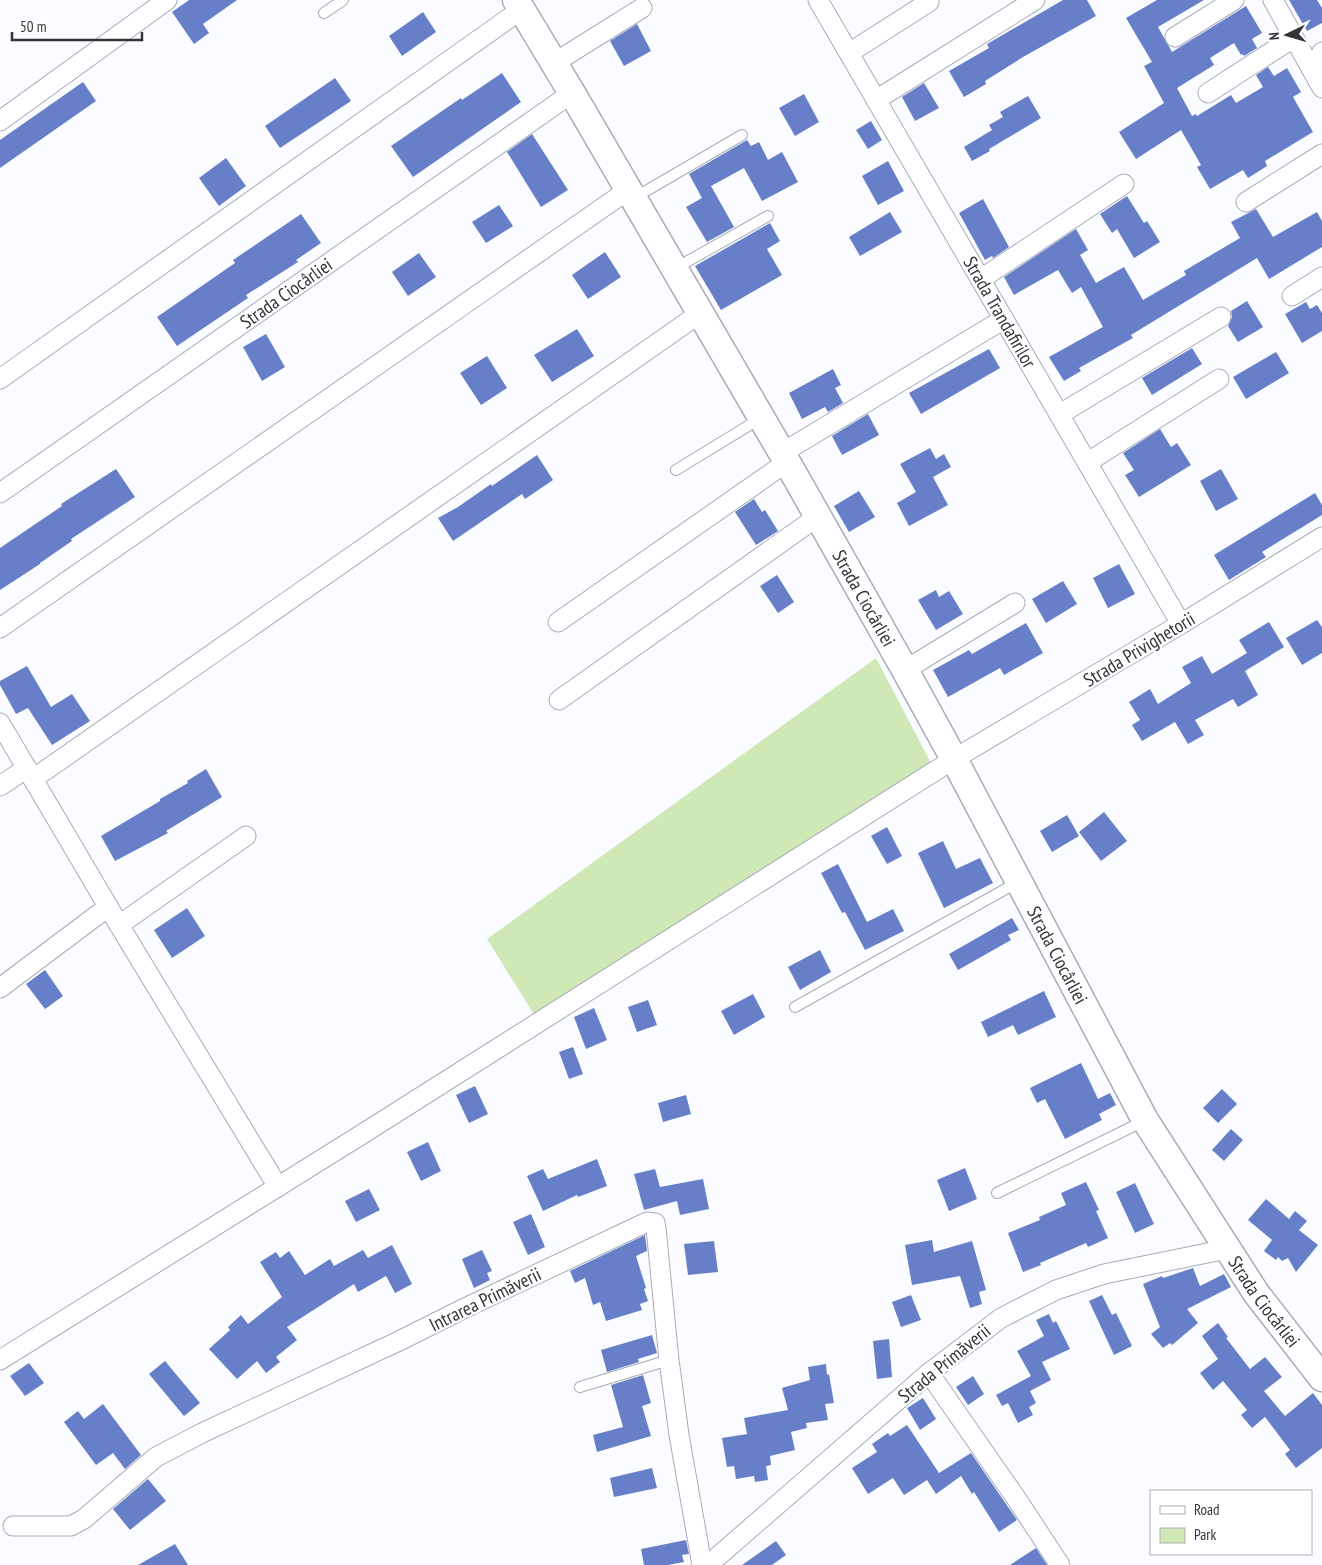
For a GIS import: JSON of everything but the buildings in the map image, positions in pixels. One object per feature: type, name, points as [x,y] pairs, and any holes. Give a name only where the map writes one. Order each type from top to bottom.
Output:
[{"type":"street","points":[[0,121],[168,0]]},
{"type":"street","name":"Strada Trandafirilor","points":[[818,0],[1181,624]]},
{"type":"street","points":[[876,100],[1035,0]]},
{"type":"street","points":[[1175,37],[1234,0]]},
{"type":"street","points":[[1273,0],[1322,88]]},
{"type":"street","points":[[848,53],[929,2]]},
{"type":"street","name":"Strada Ciocârliei","points":[[0,379],[519,3],[784,458],[954,759],[1145,1120],[1256,1294],[1322,1378]]},
{"type":"street","points":[[554,63],[642,8]]},
{"type":"street","points":[[1208,93],[1294,38]]},
{"type":"street","points":[[1312,70],[1322,52]]},
{"type":"street","name":"Strada Ciocârliei","points":[[0,493],[572,93]]},
{"type":"street","points":[[1246,202],[1322,154]]},
{"type":"street","points":[[981,279],[1124,184]]},
{"type":"street","points":[[0,628],[630,194]]},
{"type":"street","points":[[1292,296],[1322,277]]},
{"type":"street","points":[[0,786],[30,773],[699,314]]},
{"type":"street","points":[[1060,414],[1221,316]]},
{"type":"street","points":[[558,622],[784,458],[1004,319]]},
{"type":"street","points":[[1088,462],[1219,379]]},
{"type":"street","points":[[559,700],[817,517]]},
{"type":"street","name":"Strada Privighetorii","points":[[0,1360],[278,1187],[954,759],[1181,624],[1322,537]]},
{"type":"street","points":[[904,670],[1015,603]]},
{"type":"street","points":[[0,723],[118,925],[278,1187]]},
{"type":"street","points":[[118,925],[246,836]]},
{"type":"street","points":[[0,988],[108,907]]},
{"type":"street","name":"Intrarea Primăverii","points":[[13,1526],[72,1526],[84,1519],[156,1457],[202,1433],[647,1222],[654,1222],[679,1435],[702,1565]]},
{"type":"street","name":"Strada Primăverii","points":[[708,1565],[928,1373],[1001,1318],[1056,1290],[1104,1274],[1227,1249]]},
{"type":"street","points":[[928,1373],[1016,1498],[1060,1565]]},
{"type":"lane","points":[[324,12],[343,0]]},
{"type":"lane","points":[[630,194],[742,135]]},
{"type":"lane","points":[[674,269],[768,216]]},
{"type":"lane","points":[[676,470],[760,418]]},
{"type":"lane","points":[[796,1007],[1019,882]]},
{"type":"lane","points":[[997,1193],[1145,1120]]},
{"type":"lane","points":[[580,1387],[669,1360]]},
{"type":"green space","points":[[876,658],[931,763],[535,1016],[487,939]]}]
